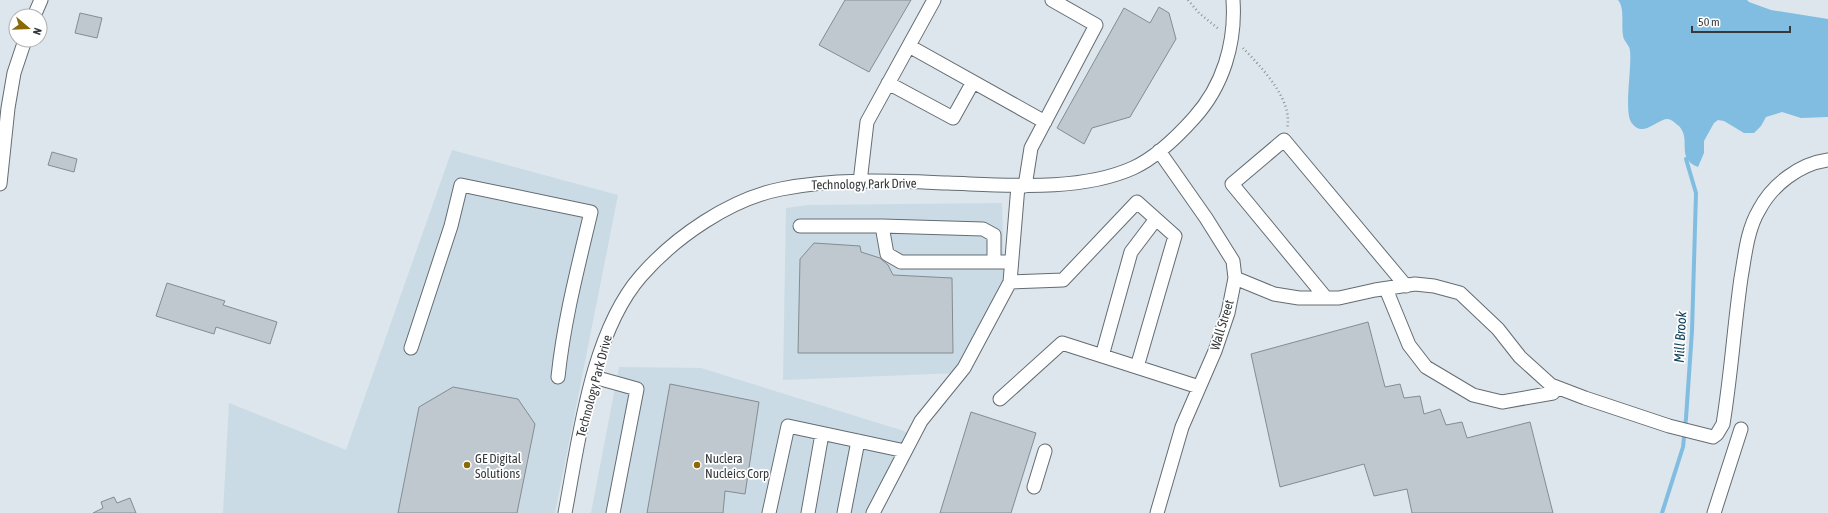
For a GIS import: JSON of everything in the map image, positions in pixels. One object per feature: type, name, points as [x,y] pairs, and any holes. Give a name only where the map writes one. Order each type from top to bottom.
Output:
[{"type":"street","points":[[860,182],[867,122],[934,0]]},
{"type":"street","points":[[873,513],[921,421],[964,368],[1010,282],[1011,262],[1021,186],[1031,148],[1096,25],[1052,0]]},
{"type":"street","name":"Technology Park Drive","points":[[565,513],[585,409],[602,349],[614,319],[627,295],[640,277],[669,248],[707,220],[744,201],[779,189],[810,184],[860,182],[1021,186],[1072,182],[1109,177],[1135,167],[1178,136],[1205,106],[1218,83],[1227,61],[1234,16],[1233,0]]},
{"type":"street","points":[[909,46],[1045,122]]},
{"type":"street","points":[[0,184],[8,108],[14,73],[22,48]]},
{"type":"street","points":[[888,83],[953,118],[973,82]]},
{"type":"street","points":[[1326,298],[1232,184],[1284,140],[1406,286]]},
{"type":"street","name":"Wall Street","points":[[1157,513],[1182,427],[1215,351],[1228,313],[1235,278],[1233,261],[1206,218],[1159,151]]},
{"type":"street","points":[[1235,278],[1274,294],[1299,298],[1339,298],[1414,284],[1434,286],[1460,293],[1498,329],[1520,357],[1551,385],[1669,426],[1713,436],[1717,434],[1723,424],[1736,312],[1746,244],[1758,212],[1767,196],[1802,168],[1828,160]]},
{"type":"street","points":[[411,348],[451,226],[461,185],[591,212],[570,297],[558,377]]},
{"type":"street","points":[[1010,282],[1063,280],[1137,202],[1175,236],[1137,367]]},
{"type":"street","points":[[1102,356],[1131,252],[1156,219]]},
{"type":"street","points":[[800,226],[882,226],[983,229],[994,235],[994,262]]},
{"type":"street","points":[[882,226],[887,254],[901,262],[1011,262]]},
{"type":"street","points":[[1386,289],[1409,345],[1426,367],[1473,396],[1502,402],[1553,393]]},
{"type":"street","points":[[1000,400],[1062,343],[1199,387]]},
{"type":"street","points":[[594,377],[637,389],[613,513]]},
{"type":"street","points":[[769,513],[788,426],[905,451]]},
{"type":"street","points":[[1714,513],[1741,429]]},
{"type":"street","points":[[808,513],[822,434]]},
{"type":"street","points":[[844,513],[858,441]]},
{"type":"street","points":[[1034,487],[1045,451]]},
{"type":"path","points":[[1188,0],[1199,13],[1244,49],[1271,80],[1288,112],[1289,124],[1284,140]]},
{"type":"shaded area","points":[[452,150],[618,195],[555,513],[223,513],[229,403],[346,450]]},
{"type":"shaded area","points":[[1002,203],[1004,280],[959,373],[783,380],[786,208],[808,205]]},
{"type":"shaded area","points":[[619,367],[701,368],[904,431],[919,440],[881,513],[591,513]]},
{"type":"water","points":[[1618,0],[1747,0],[1771,10],[1828,19],[1828,117],[1801,118],[1782,112],[1766,117],[1761,126],[1754,133],[1744,133],[1724,121],[1718,120],[1714,123],[1704,141],[1704,153],[1698,167],[1687,159],[1685,154],[1683,131],[1673,121],[1666,119],[1644,129],[1635,127],[1631,122],[1628,108],[1630,51],[1623,37],[1622,12]]},
{"type":"building","points":[[845,0],[911,0],[869,72],[819,45]]},
{"type":"building","points":[[1159,7],[1169,13],[1176,39],[1130,117],[1092,128],[1084,144],[1057,128],[1124,8],[1150,23]]},
{"type":"building","points":[[80,13],[102,18],[97,38],[75,33]]},
{"type":"building","points":[[52,152],[77,159],[74,172],[48,165]]},
{"type":"building","points":[[814,243],[860,246],[861,252],[880,258],[888,265],[893,275],[952,278],[953,353],[798,353],[800,259]]},
{"type":"building","points":[[167,283],[225,301],[223,305],[277,322],[270,344],[216,327],[214,334],[156,316]]},
{"type":"building","points":[[1368,322],[1385,387],[1400,384],[1404,398],[1420,396],[1424,414],[1440,409],[1446,425],[1462,422],[1467,438],[1530,422],[1553,513],[1412,513],[1407,489],[1374,496],[1364,464],[1280,487],[1251,354]]},
{"type":"building","points":[[670,384],[759,402],[745,494],[725,491],[723,513],[647,513]]},
{"type":"building","name":"GE Digital Solutions","points":[[453,387],[518,399],[535,424],[517,513],[398,513],[419,407]]},
{"type":"building","points":[[971,412],[1036,433],[1011,513],[940,513]]},
{"type":"building","points":[[114,497],[117,503],[130,498],[136,513],[93,513],[103,508],[101,502]]},
{"type":"waterway","name":"Mill Brook","points":[[1662,513],[1683,447],[1692,331],[1696,193],[1686,159]]},
{"type":"place","name":"GE Digital Solutions","points":[[467,465]]},
{"type":"place","name":"Nuclera Nucleics Corp","points":[[697,465]]}]
